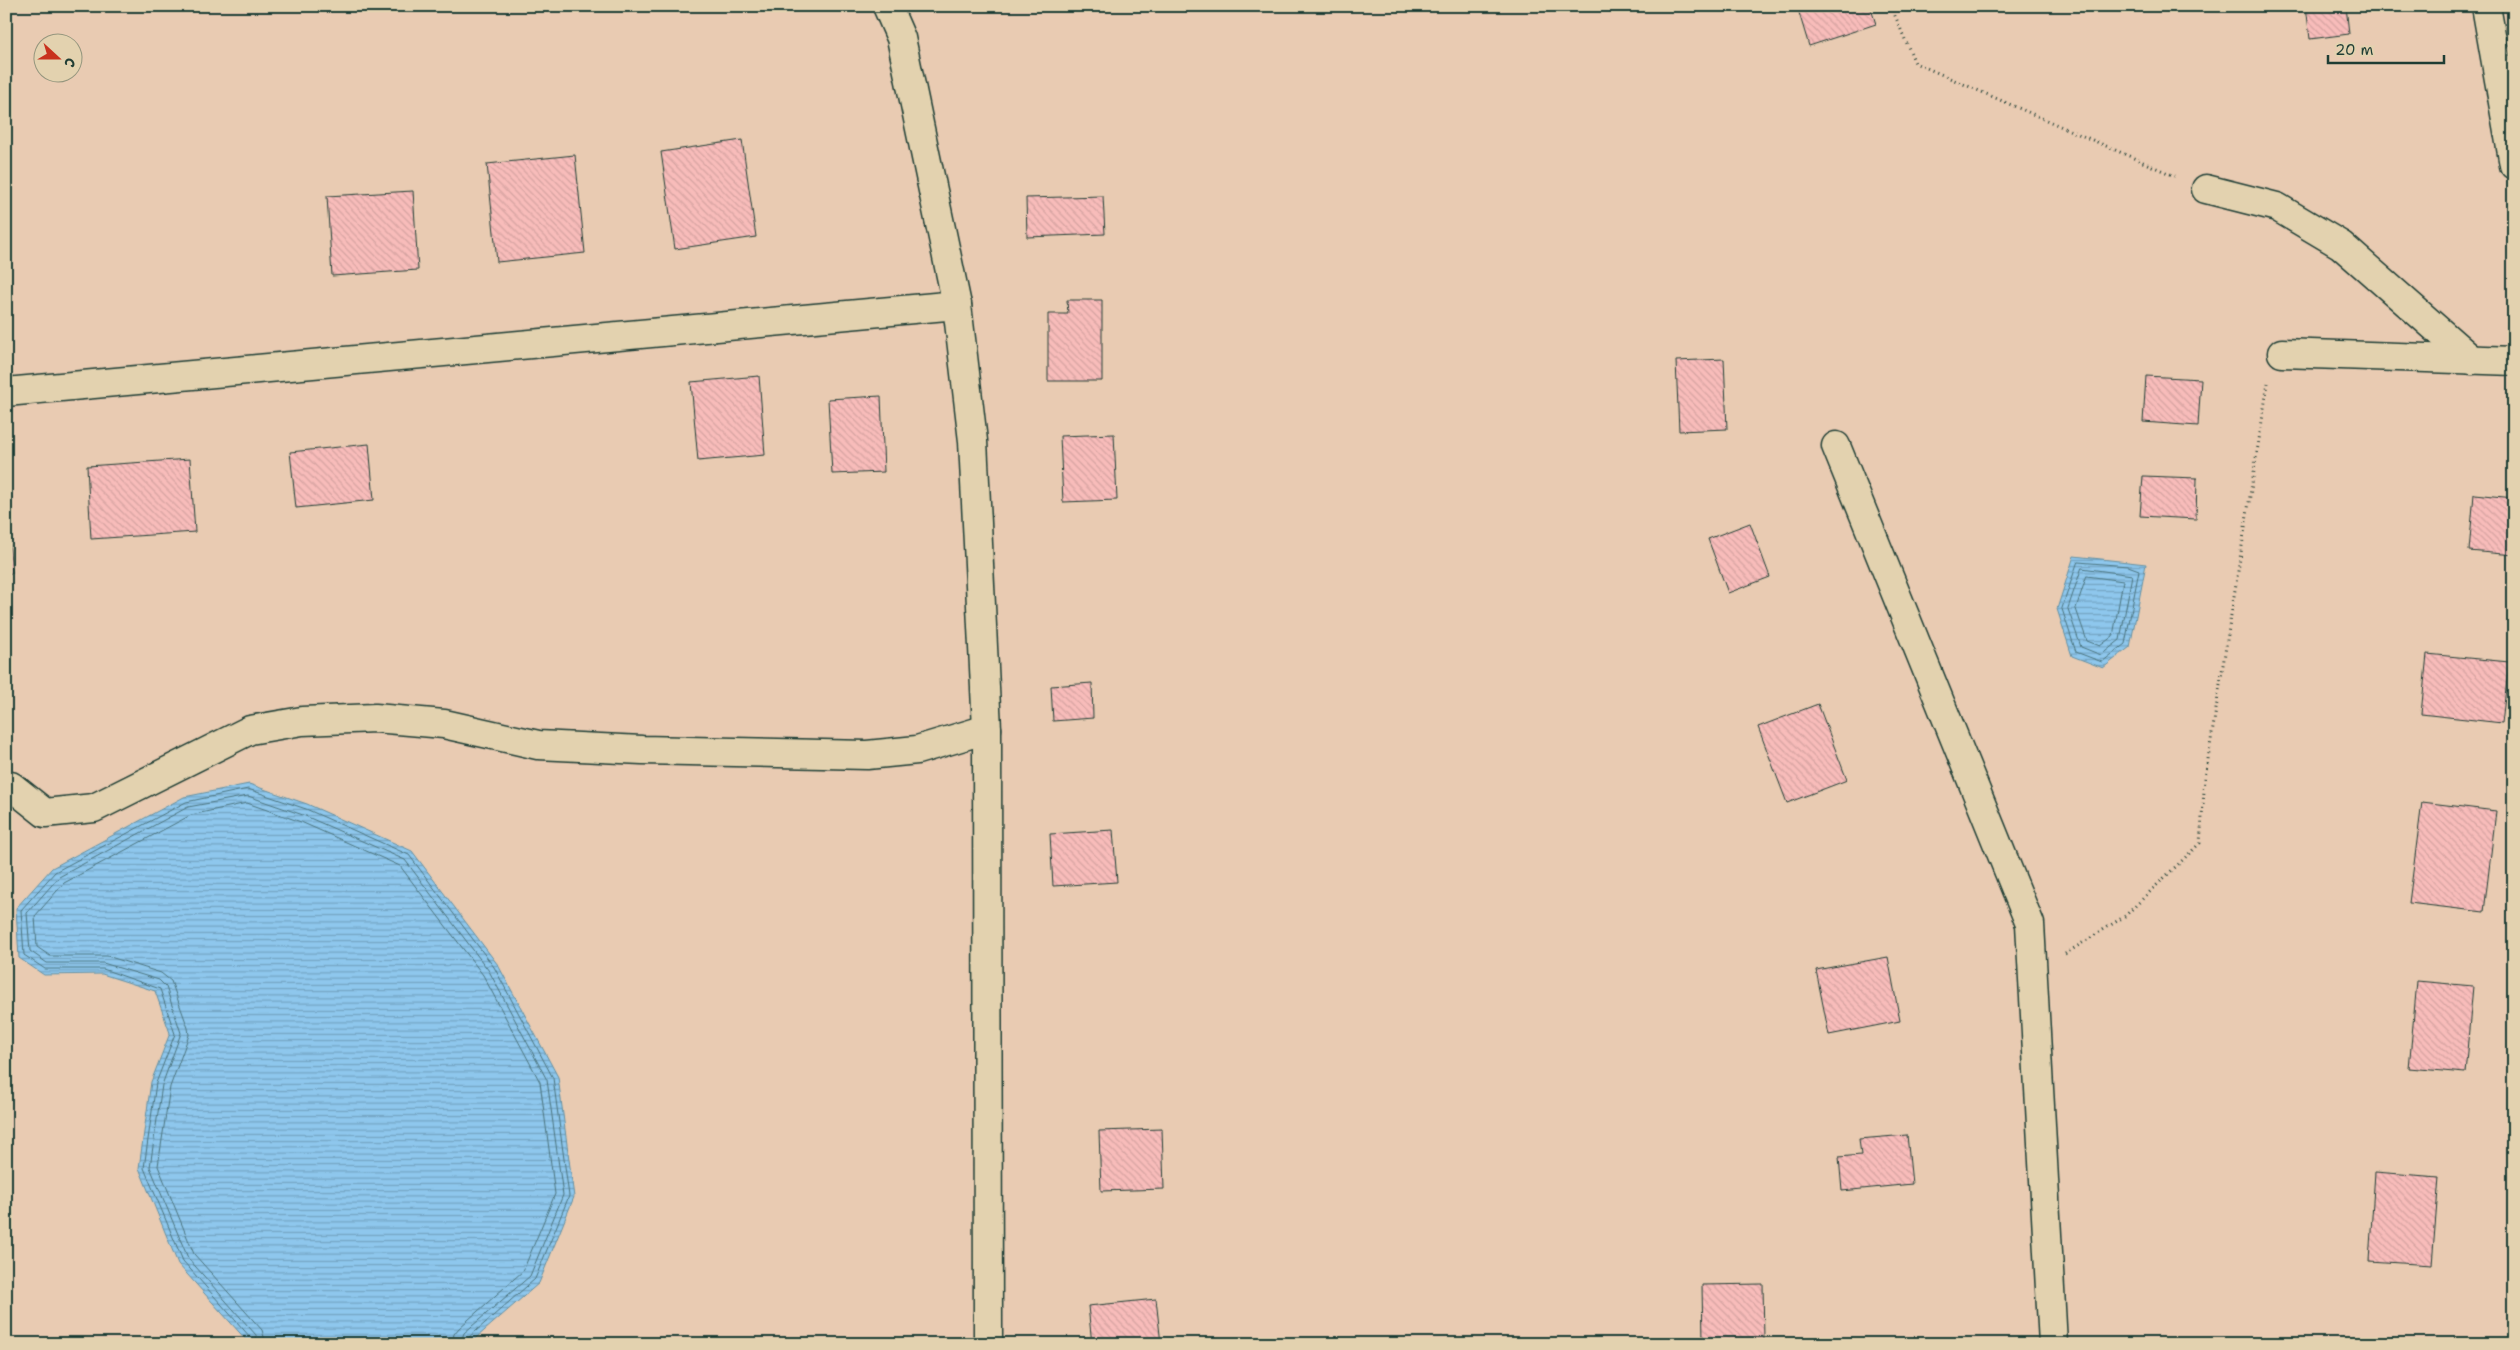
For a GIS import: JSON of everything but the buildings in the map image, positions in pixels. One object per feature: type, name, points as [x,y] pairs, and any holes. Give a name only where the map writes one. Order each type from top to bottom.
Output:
[{"type":"street","points":[[887,6],[902,38],[957,305],[973,441],[987,729],[988,1344]]},
{"type":"street","points":[[2486,6],[2514,165]]},
{"type":"street","points":[[2206,188],[2277,207],[2341,245],[2472,360]]},
{"type":"street","points":[[6,392],[957,305]]},
{"type":"street","points":[[2282,353],[2514,361]]},
{"type":"street","points":[[1836,446],[2030,924],[2053,1344]]},
{"type":"street","points":[[6,789],[11,786],[45,813],[94,808],[250,730],[302,721],[375,718],[444,724],[538,745],[642,750],[866,754],[917,750],[987,729]]},
{"type":"path","points":[[1891,6],[1915,63],[2206,188]]},
{"type":"path","points":[[2034,974],[2125,916],[2200,844],[2205,778],[2266,387],[2282,353]]},
{"type":"water","points":[[2074,556],[2146,564],[2130,647],[2103,668],[2072,656],[2057,609]]},
{"type":"water","points":[[249,784],[307,804],[412,851],[498,965],[558,1077],[574,1197],[539,1283],[469,1344],[248,1342],[178,1264],[139,1168],[151,1082],[170,1033],[155,991],[102,974],[44,975],[19,958],[16,908],[52,868],[184,797]]}]
